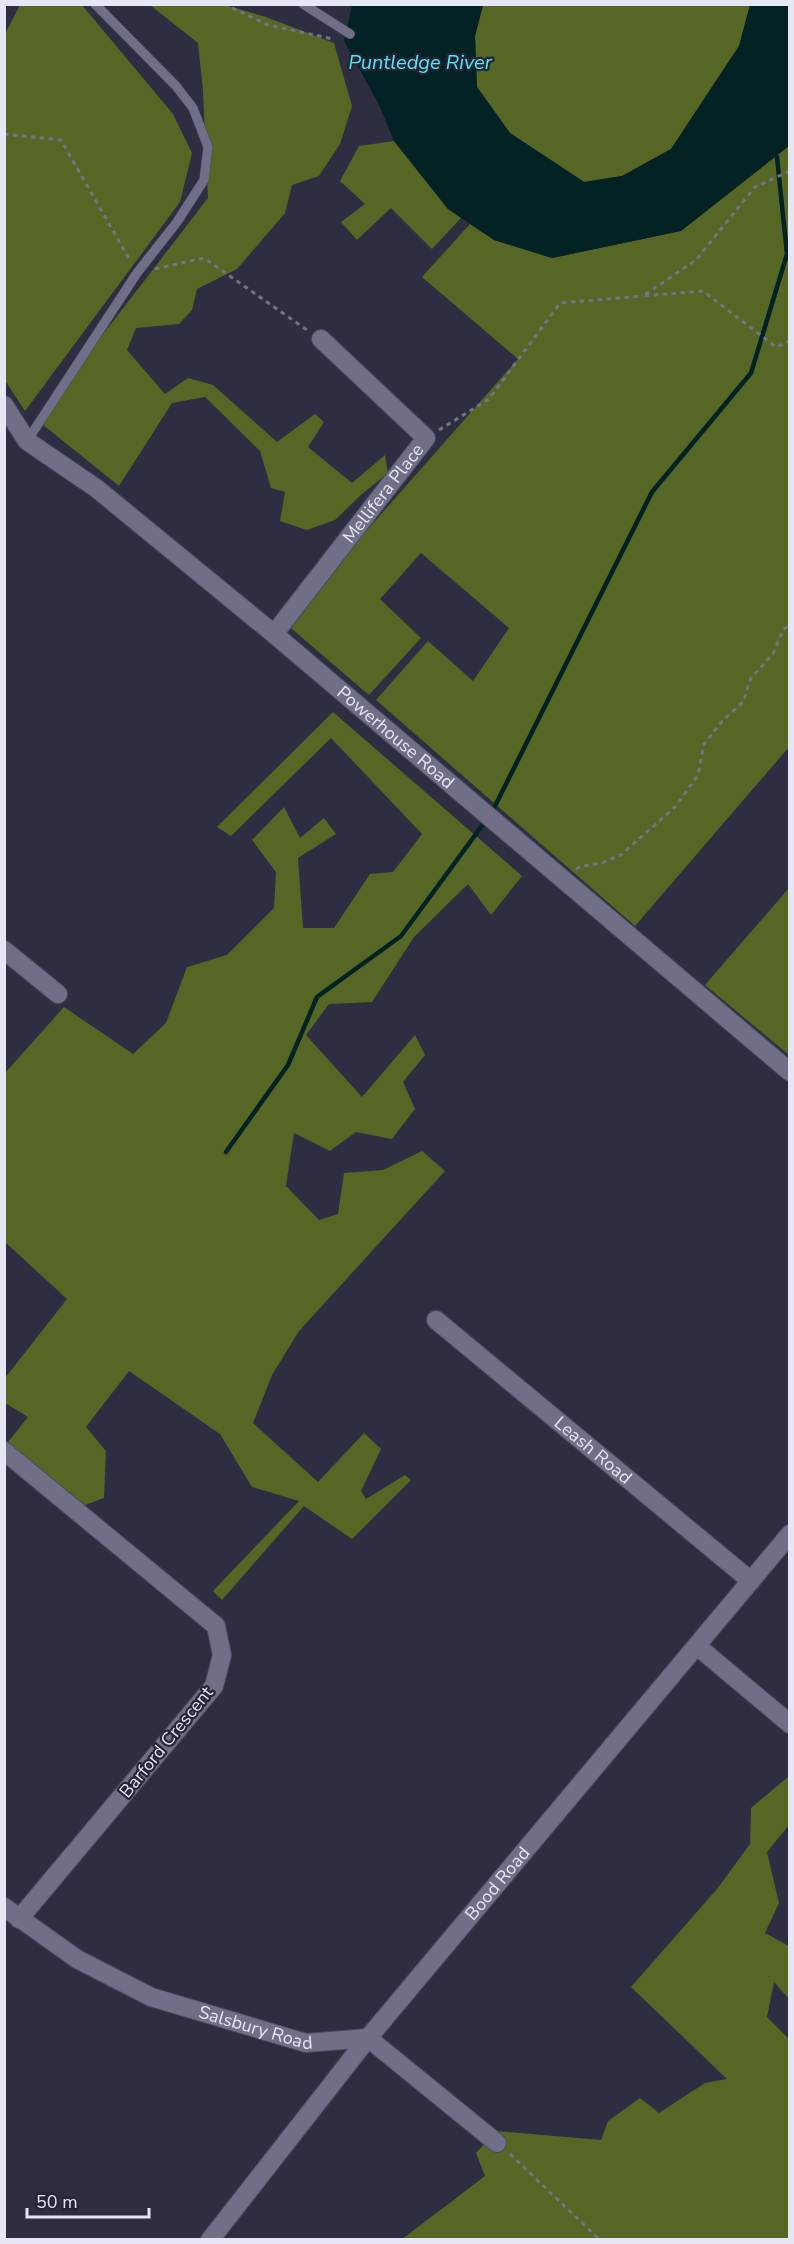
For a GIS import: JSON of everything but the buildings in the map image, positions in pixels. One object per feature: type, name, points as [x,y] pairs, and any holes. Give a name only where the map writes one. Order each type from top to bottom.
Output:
[{"type":"street","name":"Mellifera Place","points":[[274,634],[426,438],[321,339]]},
{"type":"street","name":"Powerhouse Road","points":[[4,405],[27,441],[96,488],[274,634],[789,1072]]},
{"type":"street","points":[[4,950],[58,993]]},
{"type":"street","name":"Leash Road","points":[[436,1320],[751,1581]]},
{"type":"street","name":"Barford Crescent","points":[[4,1450],[216,1626],[222,1656],[214,1686],[19,1919]]},
{"type":"street","name":"Bood Road","points":[[210,2240],[368,2038],[698,1646],[789,1534]]},
{"type":"street","points":[[698,1646],[789,1724]]},
{"type":"street","name":"Salsbury Road","points":[[4,1907],[77,1959],[151,1997],[306,2043],[368,2038]]},
{"type":"street","points":[[368,2038],[498,2143]]},
{"type":"lane","points":[[27,441],[137,273],[177,222],[204,180],[208,147],[193,108],[176,86],[95,4]]},
{"type":"lane","points":[[303,4],[350,34]]},
{"type":"path","points":[[224,4],[268,25],[333,39]]},
{"type":"path","points":[[643,296],[696,260],[756,187],[789,171]]},
{"type":"path","points":[[426,438],[489,399],[560,303],[703,291],[776,347],[789,341]]},
{"type":"path","points":[[561,877],[582,866],[602,863],[621,855],[675,806],[698,775],[704,744],[724,719],[743,702],[751,678],[773,654],[783,630],[789,624]]},
{"type":"path","points":[[498,2143],[600,2240]]},
{"type":"green space","points":[[20,5],[82,5],[173,114],[192,153],[180,202],[25,411],[4,379],[4,36]]},
{"type":"green space","points":[[150,5],[225,5],[266,17],[334,43],[352,106],[340,144],[319,176],[292,185],[285,213],[237,269],[197,289],[192,310],[179,324],[136,328],[127,350],[165,394],[188,378],[213,385],[277,442],[315,414],[324,422],[308,447],[352,483],[385,455],[388,473],[335,520],[307,530],[280,521],[285,492],[271,488],[260,451],[205,397],[172,403],[119,486],[37,420],[208,198],[203,91],[198,43]]},
{"type":"green space","points":[[483,5],[750,5],[739,46],[671,149],[622,176],[584,182],[510,133],[477,87],[475,36]]},
{"type":"green space","points":[[394,141],[448,209],[461,218],[432,249],[391,208],[357,240],[341,222],[365,204],[340,181],[359,146]]},
{"type":"green space","points":[[789,146],[789,747],[635,926],[376,700],[428,641],[473,681],[509,628],[421,553],[380,599],[421,638],[369,695],[285,623],[518,359],[422,277],[470,224],[494,240],[552,258],[680,231]]},
{"type":"green space","points":[[333,712],[522,876],[491,915],[468,884],[414,937],[372,1002],[329,1004],[306,1035],[362,1097],[415,1035],[425,1055],[403,1082],[415,1109],[392,1139],[356,1132],[330,1151],[294,1133],[286,1186],[319,1220],[338,1214],[344,1173],[383,1170],[422,1151],[445,1171],[299,1331],[272,1375],[253,1423],[318,1482],[364,1433],[381,1449],[361,1491],[366,1499],[405,1475],[411,1480],[352,1539],[304,1506],[222,1600],[213,1591],[299,1501],[252,1487],[220,1434],[129,1371],[86,1427],[106,1451],[104,1498],[80,1507],[8,1442],[28,1417],[5,1403],[5,1378],[67,1299],[5,1242],[5,1073],[64,1007],[133,1054],[166,1023],[187,967],[227,955],[274,908],[276,872],[252,840],[284,807],[300,838],[324,818],[336,834],[298,858],[303,928],[334,928],[370,874],[393,872],[422,834],[331,738],[231,836],[217,827]]},
{"type":"green space","points":[[789,888],[789,1055],[705,985]]},
{"type":"green space","points":[[789,1776],[789,1825],[767,1852],[779,1903],[765,1933],[789,1946],[789,1999],[774,1982],[767,2017],[789,2039],[789,2239],[401,2240],[485,2176],[476,2153],[496,2131],[601,2140],[608,2121],[640,2098],[659,2113],[705,2083],[727,2079],[631,1987],[717,1889],[750,1844],[751,1808]]},
{"type":"water","name":"Puntledge River","points":[[352,5],[483,5],[475,36],[477,87],[510,133],[584,182],[622,176],[671,149],[739,46],[750,5],[789,5],[789,146],[681,231],[552,258],[494,240],[448,209],[394,141],[379,105],[344,41]]},
{"type":"waterway","points":[[492,812],[652,492],[751,373],[787,254],[777,157]]},
{"type":"waterway","points":[[226,1152],[288,1065],[317,997],[401,936],[487,819]]}]
